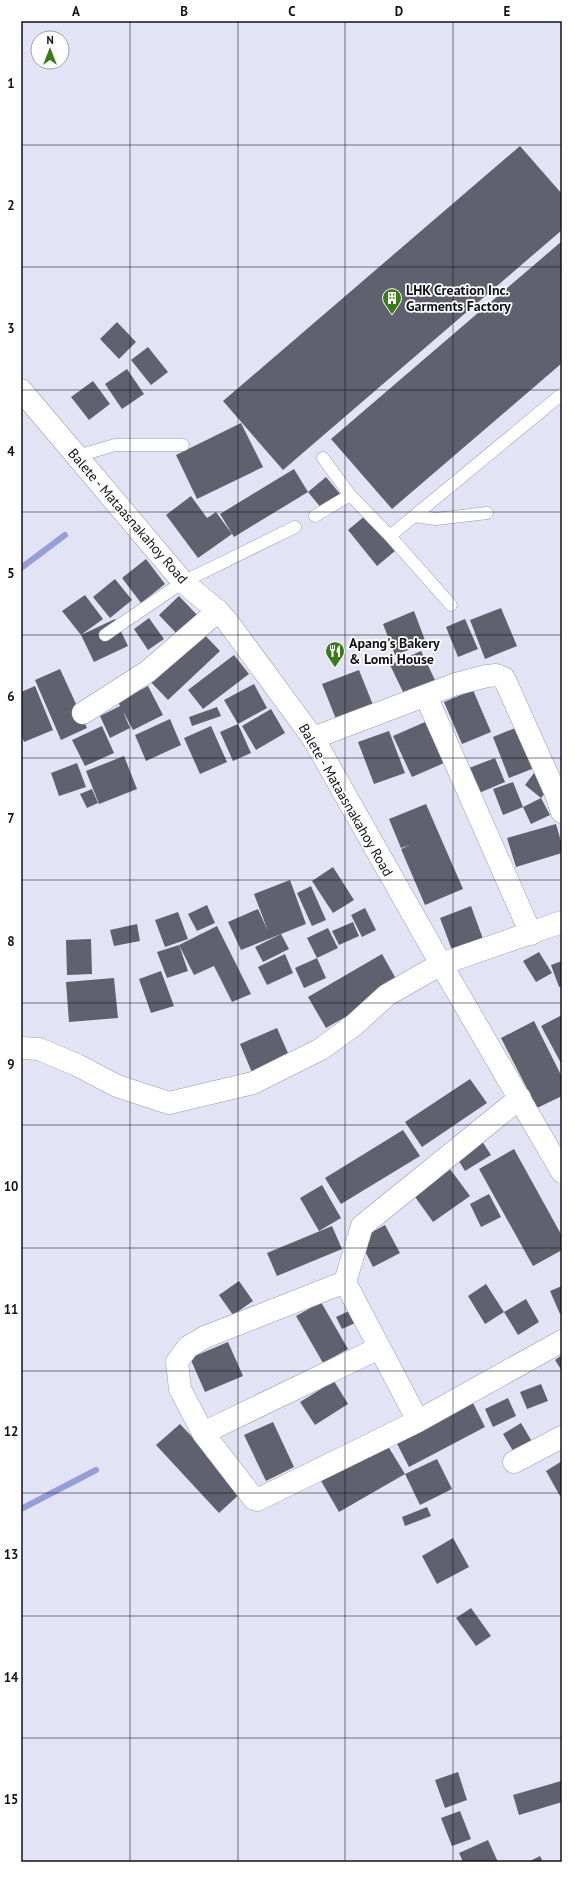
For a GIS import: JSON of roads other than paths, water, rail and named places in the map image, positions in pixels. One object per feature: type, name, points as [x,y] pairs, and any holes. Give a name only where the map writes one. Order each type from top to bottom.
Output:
[{"type":"street","name":"Balete - Mataasnakahoy Road","points":[[21,390],[183,582],[218,611],[313,738],[441,964],[562,1171]]},
{"type":"street","points":[[83,713],[147,672],[218,611]]},
{"type":"street","points":[[313,738],[456,684],[496,675],[504,678],[556,794],[562,812]]},
{"type":"street","points":[[426,696],[531,934]]},
{"type":"street","points":[[21,1048],[39,1049],[77,1065],[117,1086],[169,1103],[253,1083],[291,1066],[322,1049],[354,1025],[387,995],[441,964],[562,922]]},
{"type":"street","points":[[418,1421],[345,1282],[362,1226],[520,1098]]},
{"type":"street","points":[[345,1282],[205,1337],[188,1346],[177,1362],[180,1389],[203,1432],[254,1499],[257,1500],[418,1421],[562,1341]]},
{"type":"street","points":[[203,1432],[379,1348]]},
{"type":"street","points":[[514,1462],[562,1437]]},
{"type":"lane","points":[[390,536],[562,394]]},
{"type":"lane","points":[[77,456],[115,445],[183,444]]},
{"type":"lane","points":[[324,458],[350,495],[390,536],[451,605]]},
{"type":"lane","points":[[315,516],[350,495]]},
{"type":"lane","points":[[414,516],[436,519],[487,513]]},
{"type":"lane","points":[[105,635],[183,582],[295,527]]},
{"type":"waterway","points":[[21,568],[65,535]]},
{"type":"waterway","points":[[21,1509],[96,1470]]},
{"type":"place","name":"LHK Creation Inc. Garments Factory","points":[[392,315]]},
{"type":"place","name":"Apang's Bakery & Lomi House","points":[[335,668]]}]
